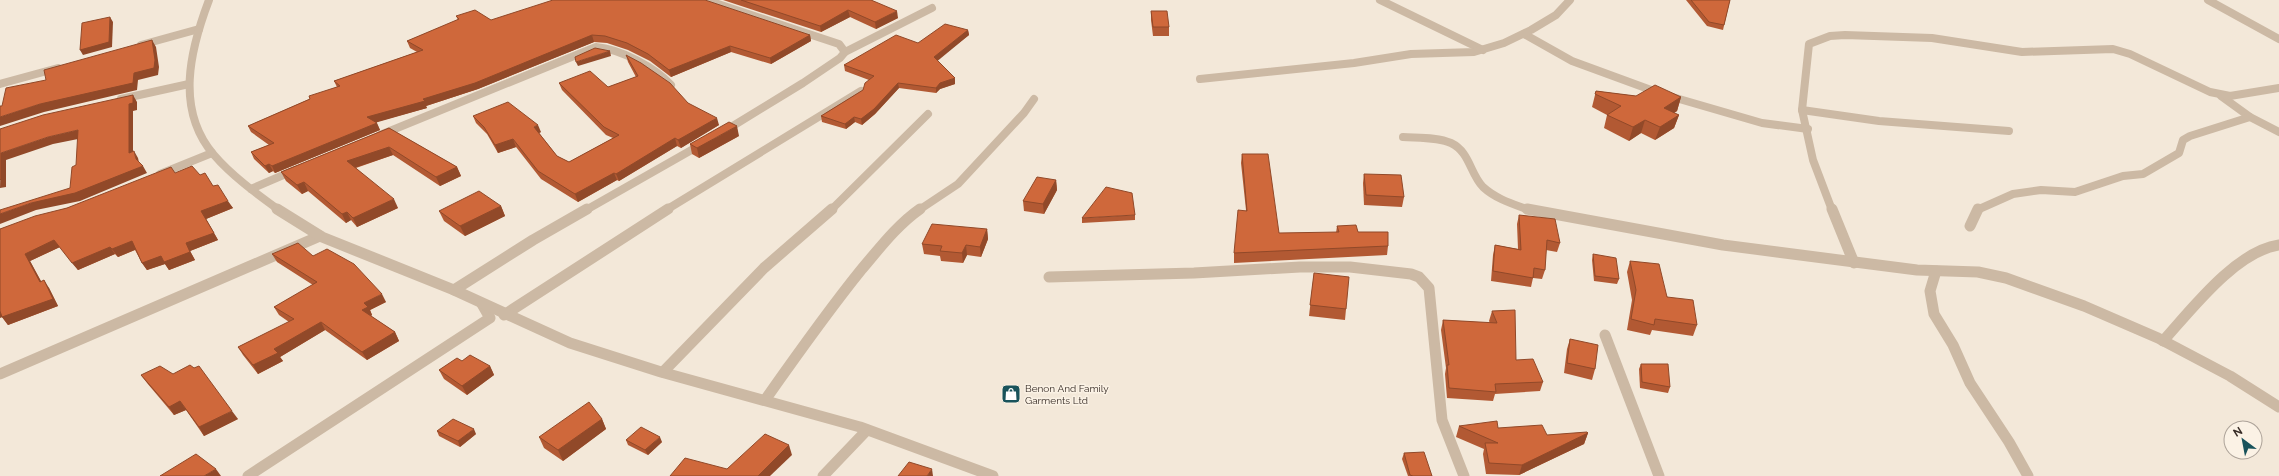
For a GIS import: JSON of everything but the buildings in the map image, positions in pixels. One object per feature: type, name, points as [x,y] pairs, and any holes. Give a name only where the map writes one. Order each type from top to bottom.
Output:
[{"type":"street","points":[[209,0],[188,66],[190,104],[198,130],[212,153],[224,167],[251,189],[320,236],[454,290],[504,315],[569,343],[719,389],[765,400],[867,430],[931,451],[993,476]]},
{"type":"street","points":[[706,0],[839,44],[845,52]]},
{"type":"street","points":[[1380,0],[1483,50]]},
{"type":"street","points":[[1200,78],[1356,63],[1412,54],[1461,54],[1483,50],[1524,34],[1544,23],[1568,6],[1570,0]]},
{"type":"street","points":[[2208,0],[2279,40]]},
{"type":"street","points":[[454,290],[533,240],[725,130],[796,87],[840,58],[845,52],[932,8]]},
{"type":"street","points":[[134,46],[199,29]]},
{"type":"street","points":[[1524,34],[1572,61],[1656,92],[1762,123],[1808,129]]},
{"type":"street","points":[[1854,263],[1837,220],[1824,193],[1814,160],[1808,129],[1802,110],[1809,44],[1825,38],[1845,35],[1932,38],[2022,52],[2113,48],[2130,54],[2199,89],[2219,95],[2230,96],[2256,93],[2279,88]]},
{"type":"street","points":[[368,140],[596,47],[609,48],[660,73],[671,85]]},
{"type":"street","points":[[0,84],[67,65]]},
{"type":"street","points":[[115,101],[189,84]]},
{"type":"street","points":[[504,315],[682,200],[861,91]]},
{"type":"street","points":[[2219,95],[2250,117],[2279,132]]},
{"type":"street","points":[[765,400],[826,313],[876,252],[910,216],[958,184],[1024,113],[1034,100]]},
{"type":"street","points":[[1802,110],[1838,117],[1951,128],[2009,131]]},
{"type":"street","points":[[663,372],[764,268],[826,214],[928,114]]},
{"type":"street","points":[[1970,226],[1978,208],[2013,194],[2041,190],[2075,192],[2123,176],[2143,174],[2179,153],[2183,140],[2190,136],[2250,117]]},
{"type":"street","points":[[1403,137],[1446,141],[1453,144],[1463,152],[1482,186],[1497,197],[1534,212],[1715,244],[1854,263],[1936,271],[1978,272],[2006,278],[2084,306],[2163,340],[2230,376],[2279,407]]},
{"type":"street","points":[[150,178],[212,153]]},
{"type":"street","points":[[251,189],[302,167]]},
{"type":"street","points":[[0,374],[320,236]]},
{"type":"street","points":[[2163,340],[2235,268],[2257,250],[2266,245],[2279,245]]},
{"type":"street","points":[[1049,277],[1342,267],[1411,274],[1419,277],[1429,288],[1442,420],[1464,476]]},
{"type":"street","points":[[1936,271],[1930,291],[1934,314],[1953,345],[1970,383],[2009,442],[2028,476]]},
{"type":"street","points":[[248,476],[490,318],[482,304]]},
{"type":"street","points":[[1605,335],[1659,476]]},
{"type":"street","points":[[823,476],[867,430]]},
{"type":"place","name":"Benon And Family Garments Ltd","points":[[1011,394]]}]
